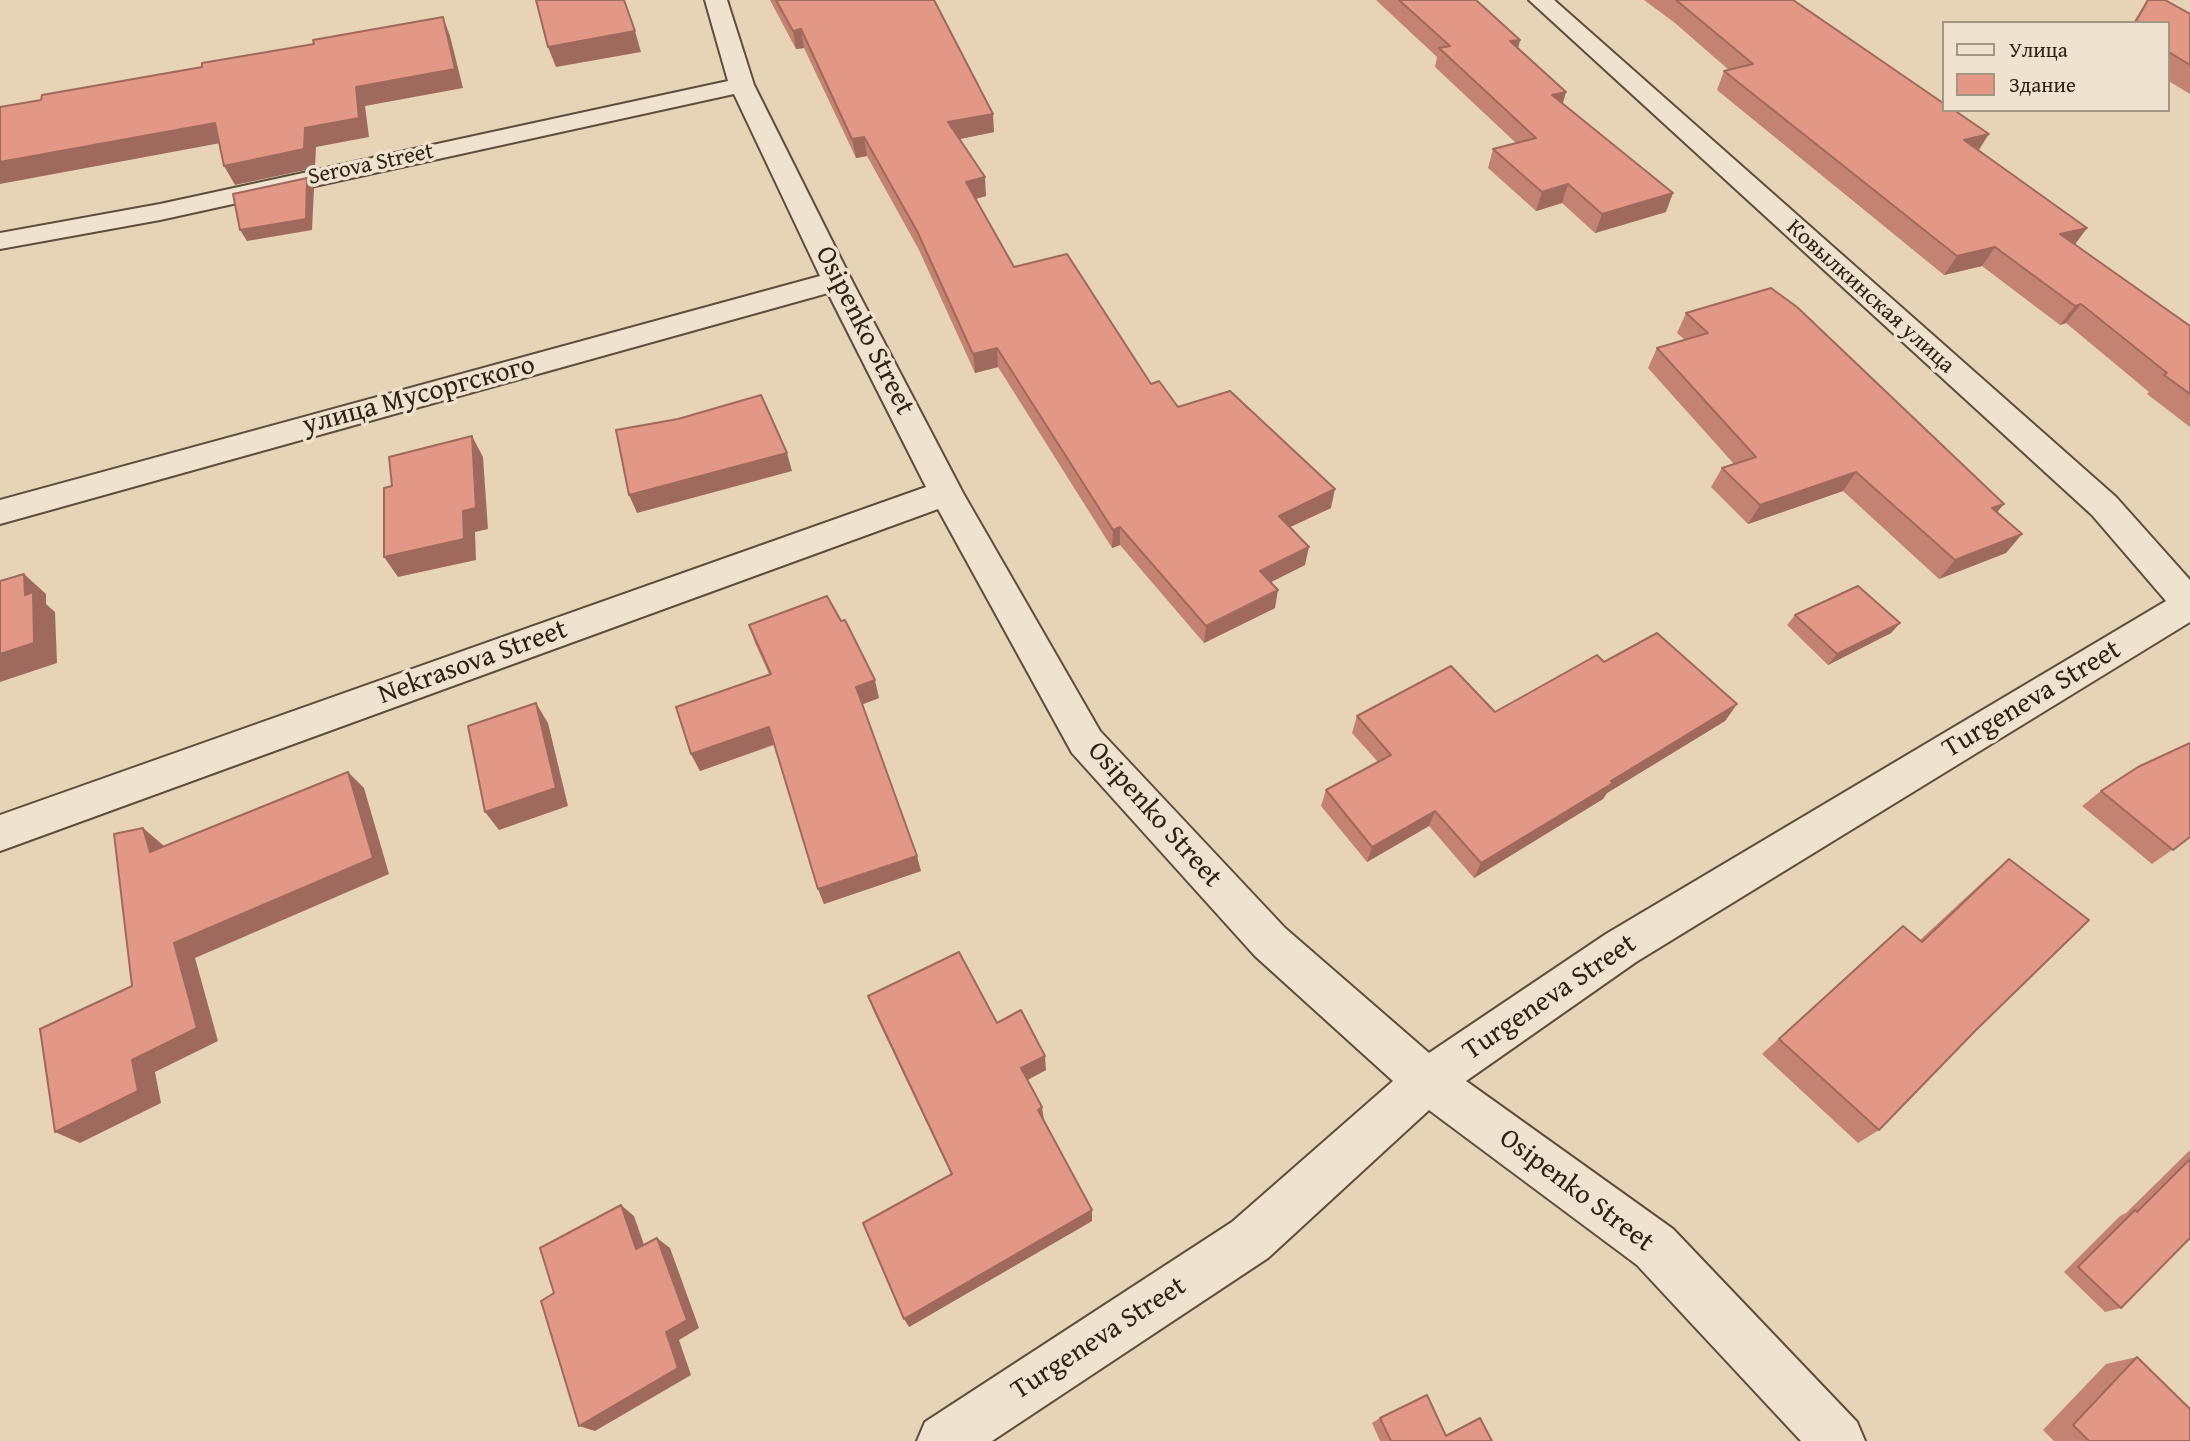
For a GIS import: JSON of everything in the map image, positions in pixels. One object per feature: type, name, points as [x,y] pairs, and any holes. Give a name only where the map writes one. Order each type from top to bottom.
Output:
[{"type":"street","name":"Osipenko Street","points":[[716,0],[742,85],[838,281],[946,493],[1086,742],[1270,942],[1427,1081],[1655,1247],[1838,1441]]},
{"type":"street","name":"Ковылкинская улица","points":[[1540,0],[2104,506],[2190,604]]},
{"type":"street","name":"Serova Street","points":[[0,241],[160,212],[742,85]]},
{"type":"street","name":"улица Мусоргского","points":[[0,512],[838,281]]},
{"type":"street","name":"Nekrasova Street","points":[[0,833],[946,493]]},
{"type":"street","name":"Turgeneva Street","points":[[944,1441],[1250,1240],[1427,1081],[1621,948],[2190,604]]},
{"type":"building","points":[[536,0],[624,0],[635,31],[548,47]]},
{"type":"building","points":[[776,0],[934,0],[993,114],[948,122],[985,177],[966,182],[1014,267],[1067,254],[1151,384],[1159,381],[1178,407],[1230,391],[1335,489],[1279,516],[1309,547],[1260,571],[1278,590],[1206,626],[1120,527],[1113,530],[997,348],[973,354],[917,231],[864,137],[852,139],[801,29],[793,31]]},
{"type":"building","points":[[1399,0],[1476,0],[1520,40],[1510,41],[1566,92],[1552,95],[1673,193],[1602,214],[1568,184],[1542,192],[1493,149],[1536,138],[1439,48],[1450,46]]},
{"type":"building","points":[[1676,0],[1793,0],[1941,102],[1941,112],[1957,112],[1989,134],[1964,140],[2087,228],[2060,234],[2190,326],[2190,394],[2081,304],[2075,306],[1995,247],[1957,256],[1724,71],[1753,64]]},
{"type":"building","points":[[2148,0],[2165,0],[2190,14],[2190,65],[2169,52],[2169,21],[2136,21]]},
{"type":"building","points":[[443,17],[455,69],[356,87],[359,118],[305,128],[304,149],[224,166],[215,123],[0,162],[0,107],[41,100],[42,95],[202,67],[202,63],[314,44],[313,40]]},
{"type":"building","points":[[307,178],[306,219],[240,230],[233,194]]},
{"type":"building","points":[[1771,288],[1797,307],[2004,504],[1992,508],[2022,534],[1955,560],[1856,472],[1760,505],[1722,468],[1756,457],[1657,348],[1708,333],[1686,313]]},
{"type":"building","points":[[761,395],[787,453],[629,495],[616,430],[678,419]]},
{"type":"building","points":[[472,436],[476,508],[463,511],[464,539],[384,557],[384,488],[392,486],[389,457]]},
{"type":"building","points":[[24,574],[25,595],[33,592],[34,643],[0,654],[0,581]]},
{"type":"building","points":[[1858,586],[1900,623],[1837,654],[1795,615]]},
{"type":"building","points":[[827,596],[841,621],[845,620],[875,680],[856,687],[917,856],[818,889],[769,727],[691,754],[676,707],[771,674],[749,625]]},
{"type":"building","points":[[1657,633],[1737,704],[1481,863],[1435,811],[1372,847],[1326,790],[1391,755],[1357,716],[1451,666],[1495,712],[1597,655],[1604,662]]},
{"type":"building","points":[[536,703],[556,788],[485,812],[468,726]]},
{"type":"building","points":[[2190,743],[2190,837],[2173,850],[2101,791],[2138,767]]},
{"type":"building","points":[[348,772],[373,858],[174,943],[197,1028],[132,1060],[138,1091],[55,1132],[40,1029],[132,986],[114,834],[143,828],[150,852]]},
{"type":"building","points":[[2009,859],[2089,920],[1976,1030],[1879,1130],[1779,1039],[1903,926],[1922,942]]},
{"type":"building","points":[[959,952],[997,1023],[1021,1010],[1045,1056],[1021,1068],[1042,1107],[1038,1110],[1092,1210],[904,1319],[863,1223],[952,1174],[868,996]]},
{"type":"building","points":[[2190,1159],[2190,1238],[2121,1308],[2078,1267]]},
{"type":"building","points":[[621,1205],[636,1249],[657,1238],[687,1320],[666,1332],[678,1368],[579,1426],[541,1301],[554,1293],[540,1248]]},
{"type":"building","points":[[2137,1357],[2190,1409],[2190,1441],[2089,1441],[2073,1425]]},
{"type":"building","points":[[1427,1395],[1446,1436],[1480,1418],[1492,1441],[1391,1441],[1380,1418]]}]
